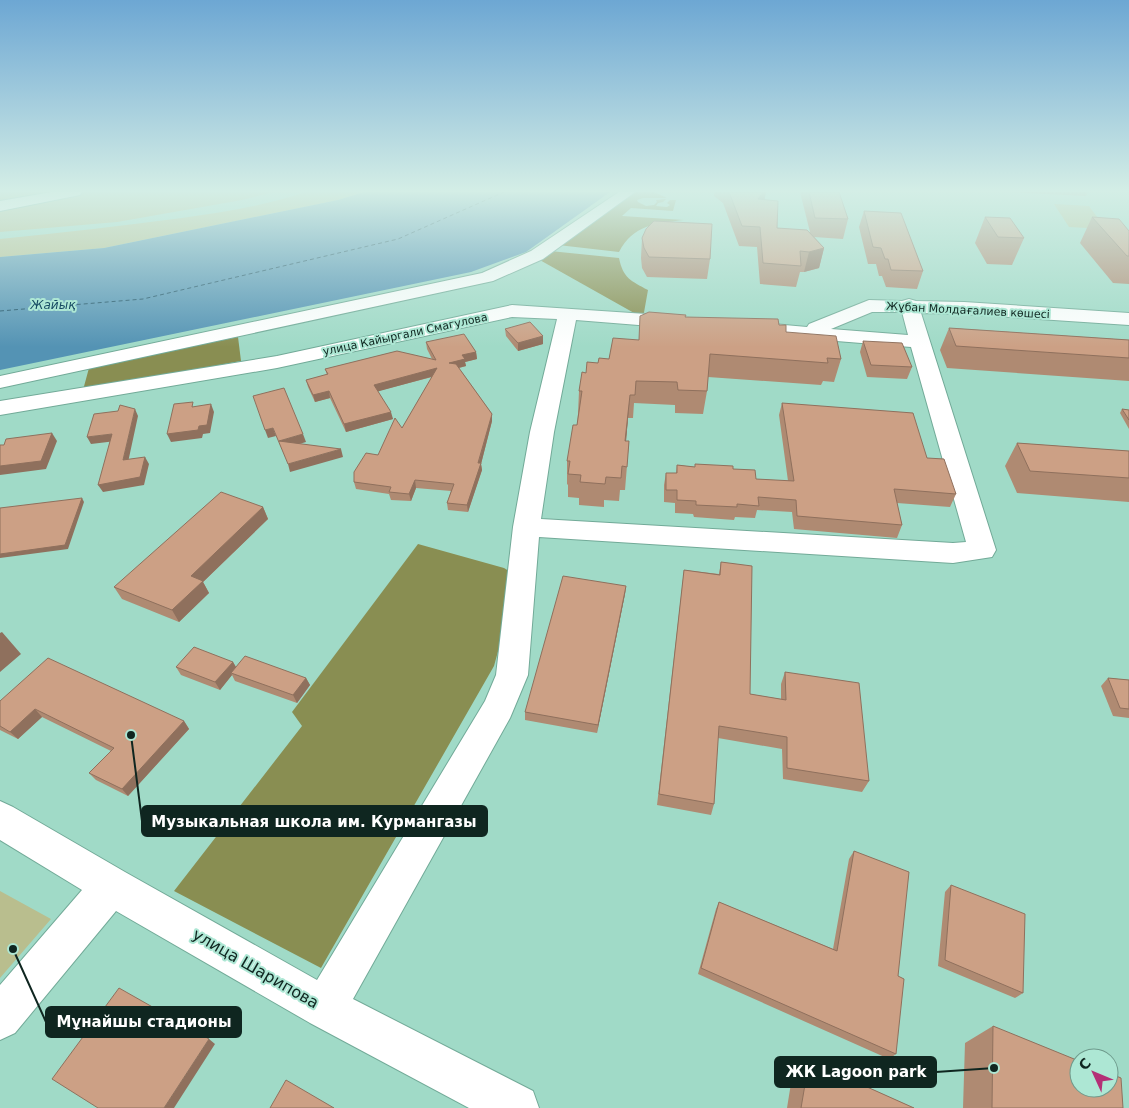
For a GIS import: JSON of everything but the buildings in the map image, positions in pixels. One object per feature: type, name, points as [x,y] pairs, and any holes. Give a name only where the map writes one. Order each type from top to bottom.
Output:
[{"type":"street","points":[[0,382],[487,277],[537,255],[553,244]]},
{"type":"street","name":"Жұбан Молдағалиев көшесі","points":[[814,333],[816,328],[870,306],[909,306],[1129,319]]},
{"type":"street","points":[[526,527],[953,553],[982,550],[909,306]]},
{"type":"street","name":"улица Кайыргали Смагулова","points":[[4,412],[278,362],[498,314],[528,311],[696,324]]},
{"type":"street","points":[[325,1008],[498,708],[512,675],[526,527],[542,432],[568,314]]},
{"type":"street","points":[[735,327],[920,342]]},
{"type":"street","name":"улица Шарипова","points":[[0,819],[112,886],[325,1008],[516,1108]]},
{"type":"street","points":[[0,1018],[112,886]]},
{"type":"green space","points":[[0,244],[125,244],[104,248],[0,257]]},
{"type":"green space","points":[[560,244],[625,244],[619,252],[558,245]]},
{"type":"green space","points":[[550,251],[619,258],[625,275],[648,290],[643,318],[538,259]]},
{"type":"green space","points":[[238,337],[241,361],[83,390],[89,368]]},
{"type":"green space","points":[[418,544],[504,568],[515,575],[516,586],[494,666],[321,968],[174,891],[302,726],[292,712]]},
{"type":"green space","points":[[0,891],[51,919],[0,978]]},
{"type":"water","name":"Жайық","points":[[125,244],[538,244],[526,252],[471,272],[0,370],[0,257],[104,248]]},
{"type":"ferry route","points":[[0,311],[143,299],[378,244]]},
{"type":"place","name":"Музыкальная школа им. Курмангазы","points":[[131,735]]},
{"type":"place","name":"Мұнайшы стадионы","points":[[13,949]]},
{"type":"place","name":"ЖК Lagoon park","points":[[994,1068]]}]
